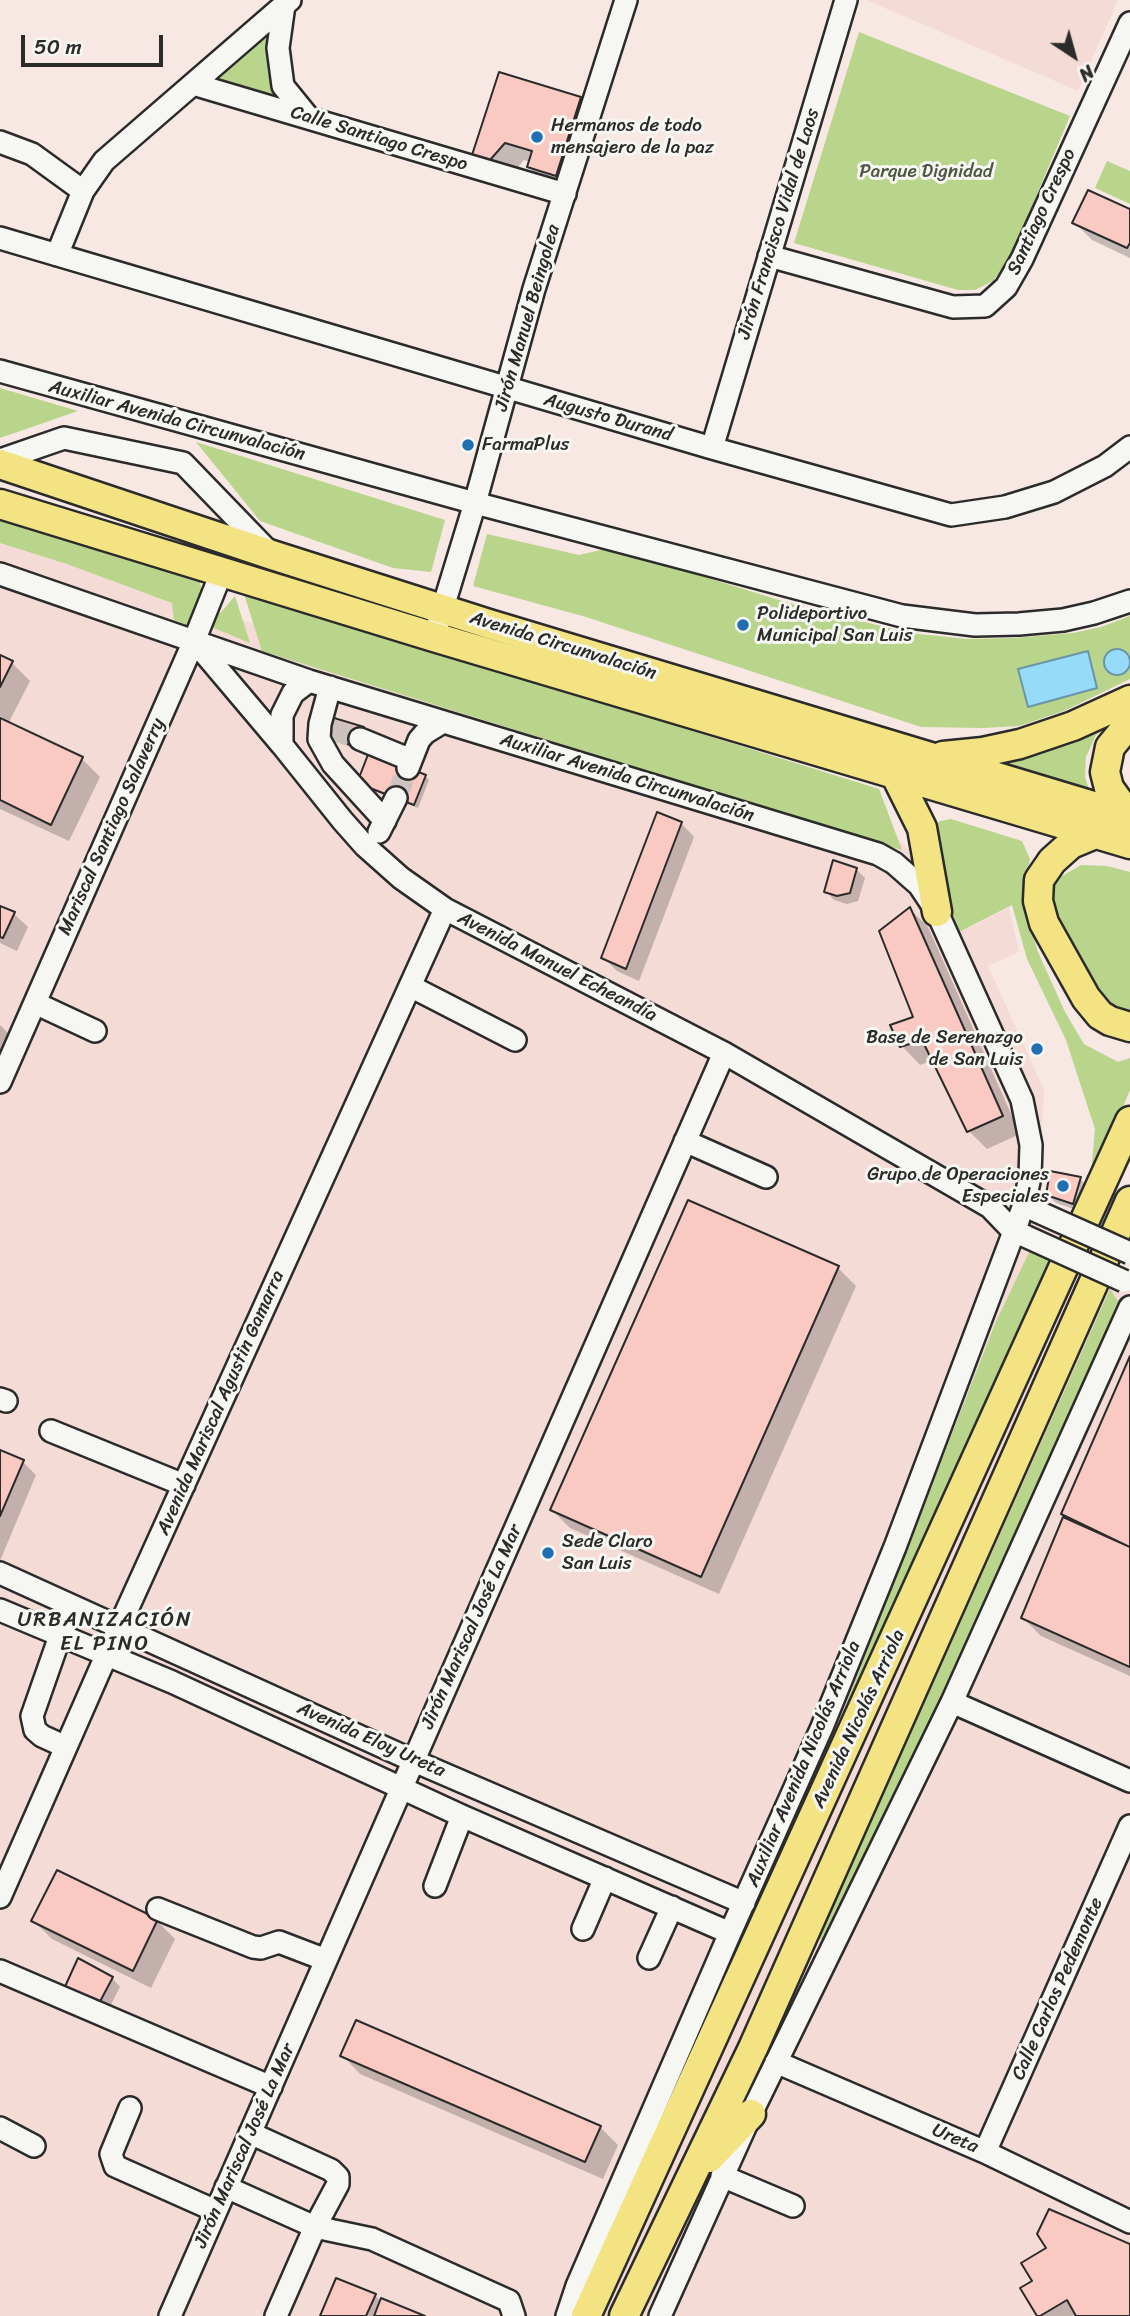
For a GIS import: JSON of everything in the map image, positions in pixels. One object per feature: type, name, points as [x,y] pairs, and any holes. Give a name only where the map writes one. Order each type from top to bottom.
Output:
[{"type":"main road","name":"Avenida Circunvalación","points":[[0,462],[272,555],[443,609],[1130,817]]},
{"type":"main road","name":"Avenida Circunvalación","points":[[0,504],[433,637],[1130,844]]},
{"type":"main road","points":[[919,755],[962,755],[1020,744],[1073,726],[1130,700]]},
{"type":"main road","points":[[1130,723],[1110,747],[1105,772],[1109,788],[1130,817]]},
{"type":"main road","points":[[896,776],[922,828],[937,912]]},
{"type":"main road","points":[[1095,834],[1071,844],[1052,861],[1039,880],[1038,901],[1044,923],[1086,998],[1100,1015],[1130,1027]]},
{"type":"main road","name":"Avenida Nicolás Arriola","points":[[586,2316],[1130,1121]]},
{"type":"main road","name":"Avenida Nicolás Arriola","points":[[624,2316],[753,2048],[1130,1201]]},
{"type":"main road","points":[[688,2181],[751,2114]]},
{"type":"street","name":"Jirón Manuel Beingolea","points":[[433,637],[475,503],[534,289],[626,0]]},
{"type":"street","name":"Jirón Francisco Vidal de Laos","points":[[712,448],[846,0]]},
{"type":"street","points":[[57,255],[83,191],[104,161],[287,3]]},
{"type":"street","points":[[287,3],[278,48],[283,86],[309,118]]},
{"type":"street","name":"Santiago Crespo","points":[[769,256],[953,307],[985,306],[1006,287],[1022,259],[1130,23]]},
{"type":"street","name":"Calle Santiago Crespo","points":[[193,84],[565,194]]},
{"type":"street","points":[[0,142],[32,154],[83,191]]},
{"type":"street","name":"Augusto Durand","points":[[0,238],[712,448],[951,515],[1005,507],[1054,492],[1105,466],[1130,447]]},
{"type":"street","name":"Auxiliar Avenida Circunvalación","points":[[0,372],[475,503],[915,618],[975,625],[1019,625],[1063,620],[1130,601]]},
{"type":"street","points":[[0,462],[64,438],[183,463],[272,555]]},
{"type":"street","name":"Mariscal Santiago Salaverry","points":[[0,1082],[194,641],[222,571]]},
{"type":"street","name":"Auxiliar Avenida Circunvalación","points":[[0,574],[330,688],[839,842],[894,863],[919,885],[937,912],[1022,1100],[1031,1145],[1029,1207]]},
{"type":"street","name":"Avenida Manuel Echeandía","points":[[194,641],[365,846],[401,878],[445,909],[724,1053],[990,1207],[1020,1234],[1127,1282]]},
{"type":"street","points":[[309,681],[293,693],[282,715],[285,748],[323,731]]},
{"type":"street","points":[[330,688],[323,731],[333,764],[385,821]]},
{"type":"street","points":[[360,739],[409,764],[419,740],[443,722]]},
{"type":"street","points":[[365,846],[385,821],[396,798]]},
{"type":"street","name":"Avenida Mariscal Agustin Gamarra","points":[[1,1894],[119,1627],[445,909]]},
{"type":"street","points":[[410,986],[515,1040]]},
{"type":"street","points":[[35,1003],[95,1031]]},
{"type":"street","name":"Jirón Mariscal José La Mar","points":[[170,2316],[724,1053]]},
{"type":"street","points":[[685,1141],[766,1177]]},
{"type":"street","points":[[990,1207],[1029,1207],[1130,1253]]},
{"type":"street","name":"Auxiliar Avenida Nicolás Arriola","points":[[567,2316],[730,1933],[822,1727],[1029,1207]]},
{"type":"street","points":[[660,2316],[751,2114],[952,1702],[1130,1307]]},
{"type":"street","points":[[51,1431],[184,1485]]},
{"type":"street","name":"Avenida Eloy Ureta","points":[[0,1573],[414,1761],[744,1903]]},
{"type":"street","points":[[66,1747],[35,1730],[32,1716],[60,1636],[74,1607]]},
{"type":"street","name":"Avenida Eloy Ureta","points":[[0,1610],[172,1682],[462,1816],[730,1933]]},
{"type":"street","points":[[172,1682],[184,1656]]},
{"type":"street","points":[[952,1702],[1130,1781]]},
{"type":"street","points":[[321,1752],[335,1724]]},
{"type":"street","points":[[504,1834],[516,1805]]},
{"type":"street","points":[[435,1886],[462,1816]]},
{"type":"street","name":"Calle Carlos Pedemonte","points":[[985,2152],[1130,1826]]},
{"type":"street","points":[[652,1899],[665,1869]]},
{"type":"street","points":[[583,1928],[605,1878]]},
{"type":"street","points":[[649,1958],[672,1907]]},
{"type":"street","points":[[158,1909],[253,1947],[261,1948],[279,1942],[326,1960]]},
{"type":"street","points":[[0,1971],[271,2087]]},
{"type":"street","name":"Ureta","points":[[776,2062],[985,2152],[1130,2222]]},
{"type":"street","points":[[130,2108],[111,2154],[115,2166],[216,2211]]},
{"type":"street","points":[[0,2128],[34,2146]]},
{"type":"street","points":[[250,2133],[331,2170],[338,2177],[338,2184],[315,2227],[276,2316]]},
{"type":"street","points":[[722,2176],[793,2206]]},
{"type":"street","points":[[226,2188],[315,2227],[372,2239],[509,2301],[514,2316]]},
{"type":"shaded area","points":[[866,0],[1118,0],[1078,91]]},
{"type":"shaded area","points":[[0,540],[487,701],[855,803],[951,885],[971,927],[1009,907],[1019,952],[988,966],[1044,1090],[1038,1190],[1130,1276],[1130,2316],[0,2316]]},
{"type":"green space","points":[[268,29],[277,99],[212,78]]},
{"type":"green space","name":"Parque Dignidad","points":[[859,32],[1070,116],[1009,260],[993,281],[975,290],[958,290],[794,243]]},
{"type":"green space","points":[[1107,161],[1130,171],[1130,204],[1095,188]]},
{"type":"green space","points":[[0,388],[78,411],[0,438]]},
{"type":"green space","points":[[196,442],[445,520],[431,572],[393,568],[260,521]]},
{"type":"green space","points":[[0,518],[199,579],[202,591],[187,625],[174,620],[172,603],[67,564],[0,543]]},
{"type":"green space","name":"Polideportivo Municipal San Luis","points":[[487,534],[579,555],[610,548],[792,604],[909,633],[967,639],[1014,638],[1073,633],[1101,627],[1130,616],[1130,679],[1064,711],[1019,726],[921,727],[586,617],[473,586]]},
{"type":"green space","points":[[243,591],[879,789],[902,850],[262,651]]},
{"type":"green space","points":[[235,596],[250,643],[209,626]]},
{"type":"green space","points":[[1116,718],[1096,735],[1086,757],[1085,777],[1092,798],[971,760]]},
{"type":"green space","points":[[951,819],[1022,841],[1030,859],[1025,883],[1026,910],[1038,952],[1065,1012],[1084,1044],[1118,1062],[1130,1058],[1130,1090],[1090,1185],[1095,1129],[1066,1040],[1027,959],[1012,905],[959,932],[947,903],[932,828],[940,821]]},
{"type":"green space","points":[[1081,865],[1107,866],[1130,872],[1130,1018],[1121,1017],[1077,973],[1046,890],[1058,874],[1062,876]]},
{"type":"green space","points":[[1032,1246],[1057,1256],[848,1722],[841,1717],[995,1324]]},
{"type":"green space","points":[[1110,1289],[1119,1303],[979,1624],[890,1799],[824,1941],[819,1938]]},
{"type":"water","points":[[1117,649],[1126,653],[1130,662],[1126,671],[1117,675],[1108,671],[1104,662],[1108,653]]},
{"type":"water","points":[[1088,651],[1097,688],[1028,707],[1018,669]]},
{"type":"building","points":[[499,72],[581,97],[556,176],[527,167],[532,151],[505,143],[490,160],[472,155]]},
{"type":"building","points":[[1088,190],[1130,209],[1130,243],[1127,248],[1072,223]]},
{"type":"building","points":[[0,655],[13,661],[0,687]]},
{"type":"building","points":[[0,718],[83,757],[51,825],[0,800]]},
{"type":"building","points":[[334,718],[364,727],[357,747],[328,738]]},
{"type":"building","points":[[369,752],[426,775],[414,805],[357,783]]},
{"type":"building","points":[[657,812],[682,822],[626,969],[601,958]]},
{"type":"building","points":[[833,860],[857,868],[850,893],[837,896],[824,892]]},
{"type":"building","points":[[0,906],[15,912],[3,938],[0,937]]},
{"type":"building","points":[[910,907],[1003,1116],[967,1132],[922,1040],[900,1047],[890,1025],[913,1017],[879,931]]},
{"type":"building","name":"Grupo de Operaciones Especiales","points":[[1050,1171],[1081,1177],[1073,1204],[1046,1195]]},
{"type":"building","points":[[688,1200],[839,1266],[701,1577],[550,1510]]},
{"type":"building","points":[[1130,1356],[1130,1547],[1061,1514]]},
{"type":"building","points":[[0,1450],[24,1460],[0,1516]]},
{"type":"building","points":[[1063,1517],[1130,1547],[1130,1667],[1021,1618]]},
{"type":"building","points":[[57,1870],[158,1919],[133,1971],[31,1921]]},
{"type":"building","points":[[78,1958],[113,1977],[96,2009],[63,1991]]},
{"type":"building","points":[[356,2020],[601,2126],[585,2162],[340,2056]]},
{"type":"building","points":[[1049,2209],[1130,2244],[1130,2316],[1076,2316],[1067,2300],[1037,2316],[1020,2288],[1032,2281],[1021,2263],[1046,2248],[1037,2234]]},
{"type":"building","points":[[336,2278],[376,2294],[366,2316],[320,2316]]},
{"type":"building","points":[[381,2298],[425,2316],[374,2316]]},
{"type":"tunnel","points":[[330,729],[360,739]]},
{"type":"tunnel","points":[[396,798],[408,768]]},
{"type":"place","name":"Hermanos de todo mensajero de la paz","points":[[537,137]]},
{"type":"place","name":"FarmaPlus","points":[[468,445]]},
{"type":"place","name":"Polideportivo Municipal San Luis","points":[[743,625]]},
{"type":"place","name":"Base de Serenazgo de San Luis","points":[[1037,1049]]},
{"type":"place","name":"Grupo de Operaciones Especiales","points":[[1063,1186]]},
{"type":"place","name":"Sede Claro San Luis","points":[[548,1553]]},
{"type":"district","name":"URBANIZACIÓN EL PINO","points":[[105,1633]]}]
